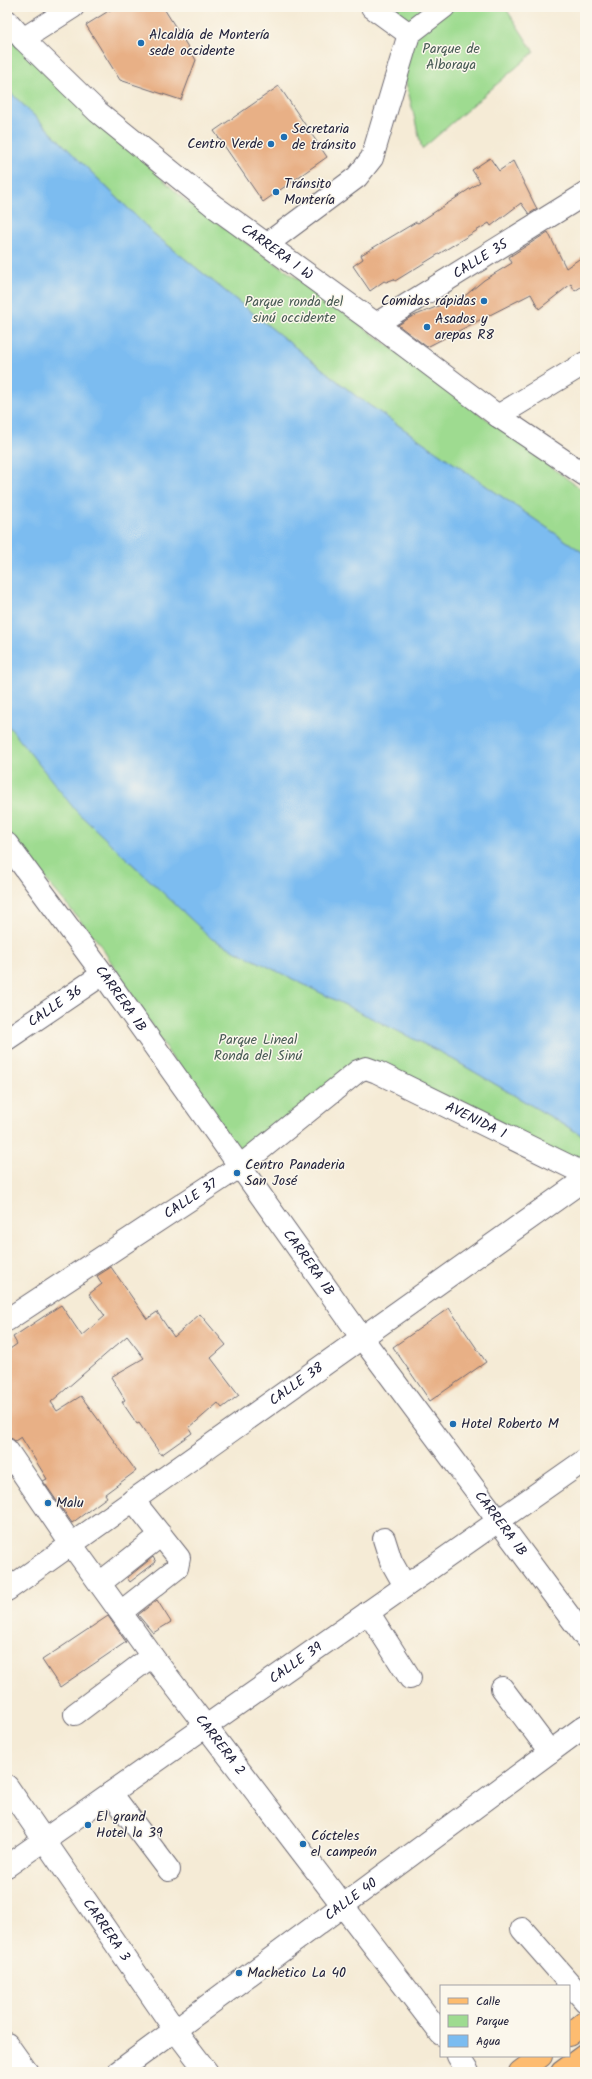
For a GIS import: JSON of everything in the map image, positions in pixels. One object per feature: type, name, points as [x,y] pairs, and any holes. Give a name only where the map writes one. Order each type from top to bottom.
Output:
[{"type":"main road","points":[[570,2033],[585,2022]]},
{"type":"main road","points":[[562,2072],[585,2055]]},
{"type":"main road","points":[[520,2072],[540,2057]]},
{"type":"street","points":[[23,39],[73,7]]},
{"type":"street","points":[[372,7],[409,34]]},
{"type":"street","points":[[266,244],[357,177],[372,158],[409,34],[444,7]]},
{"type":"street","name":"CARRERA 1 W","points":[[7,21],[23,39],[98,112],[215,207],[376,324],[498,416],[585,475]]},
{"type":"street","name":"CALLE 35","points":[[376,324],[585,194]]},
{"type":"street","points":[[498,416],[585,363]]},
{"type":"street","name":"CARRERA 1B","points":[[7,844],[103,974],[362,1338],[585,1637]]},
{"type":"street","name":"CALLE 36","points":[[7,1039],[103,974]]},
{"type":"street","name":"CALLE 37","points":[[7,1320],[239,1167],[358,1071],[366,1068]]},
{"type":"street","name":"AVENIDA 1","points":[[366,1068],[425,1095],[585,1174]]},
{"type":"street","name":"CALLE 38","points":[[7,1590],[585,1179]]},
{"type":"street","name":"CARRERA 2","points":[[7,1450],[71,1544],[152,1656],[344,1905],[440,2033]]},
{"type":"street","name":"CALLE 39","points":[[7,1866],[585,1460]]},
{"type":"street","points":[[121,1612],[177,1568],[179,1558],[133,1500]]},
{"type":"street","points":[[100,1583],[161,1535]]},
{"type":"street","points":[[384,1539],[391,1561],[405,1586]]},
{"type":"street","points":[[368,1612],[410,1678]]},
{"type":"street","points":[[75,1714],[152,1656]]},
{"type":"street","points":[[502,1688],[550,1752]]},
{"type":"street","name":"CALLE 40","points":[[118,2072],[585,1726]]},
{"type":"street","name":"CARRERA 3","points":[[7,1786],[45,1839],[175,2030],[207,2072]]},
{"type":"street","points":[[111,1793],[169,1870]]},
{"type":"street","points":[[522,1929],[585,2001]]},
{"type":"street","points":[[7,2044],[27,2072]]},
{"type":"green space","name":"Parque de Alboraya","points":[[375,7],[505,7],[534,52],[422,149],[391,20]]},
{"type":"green space","name":"Parque ronda del sinú occidente","points":[[7,31],[16,43],[186,201],[308,286],[585,492],[585,554],[356,396],[154,234],[7,89]]},
{"type":"green space","name":"Parque Lineal Ronda del Sinú","points":[[7,679],[126,858],[212,938],[444,1054],[585,1137],[585,1175],[369,1064],[239,1163],[99,943],[7,833]]},
{"type":"water","points":[[7,89],[154,234],[356,396],[585,554],[585,1137],[444,1054],[212,939],[76,811],[7,724]]},
{"type":"building","name":"Alcaldía de Montería sede occidente","points":[[115,7],[163,7],[196,60],[181,100],[120,80],[86,25]]},
{"type":"building","name":"Centro Verde","points":[[279,86],[327,157],[263,202],[214,131]]},
{"type":"building","points":[[490,158],[499,171],[513,161],[537,209],[529,214],[521,203],[491,226],[489,223],[395,281],[394,279],[386,282],[384,281],[370,291],[353,266],[363,259],[361,255],[416,222],[418,223],[480,182],[472,170]]},
{"type":"building","points":[[548,232],[566,268],[585,255],[585,284],[575,291],[571,284],[539,309],[531,294],[427,347],[398,325],[411,317],[466,295],[484,280],[512,263],[509,257]]},
{"type":"building","points":[[111,1267],[147,1319],[157,1312],[174,1337],[200,1314],[226,1345],[211,1358],[239,1395],[222,1408],[218,1403],[189,1428],[192,1433],[161,1455],[139,1423],[137,1424],[122,1402],[125,1400],[111,1377],[144,1358],[127,1336],[51,1402],[57,1411],[81,1396],[136,1471],[105,1494],[107,1497],[72,1523],[43,1481],[47,1479],[21,1437],[15,1441],[7,1435],[7,1351],[17,1344],[13,1337],[61,1305],[82,1336],[105,1316],[89,1294],[102,1284],[97,1276]]},
{"type":"building","points":[[449,1308],[486,1362],[430,1401],[393,1347]]},
{"type":"building","points":[[153,1557],[156,1562],[130,1582],[127,1578]]},
{"type":"building","points":[[157,1600],[171,1622],[153,1633],[138,1615]]},
{"type":"building","points":[[108,1616],[126,1642],[60,1687],[42,1660]]},
{"type":"place","name":"Alcaldía de Montería sede occidente","points":[[141,43]]},
{"type":"place","name":"Secretaria de tránsito","points":[[284,137]]},
{"type":"place","name":"Centro Verde","points":[[271,144]]},
{"type":"place","name":"Tránsito Montería","points":[[276,192]]},
{"type":"place","name":"Comidas rápidas","points":[[484,301]]},
{"type":"place","name":"Asados y arepas R8","points":[[427,327]]},
{"type":"place","name":"Centro Panaderia San José","points":[[237,1173]]},
{"type":"place","name":"Hotel Roberto M","points":[[453,1424]]},
{"type":"place","name":"Malu","points":[[48,1503]]},
{"type":"place","name":"El grand Hotel la 39","points":[[88,1825]]},
{"type":"place","name":"Cócteles el campeón","points":[[303,1844]]},
{"type":"place","name":"Machetico La 40","points":[[239,1973]]}]
